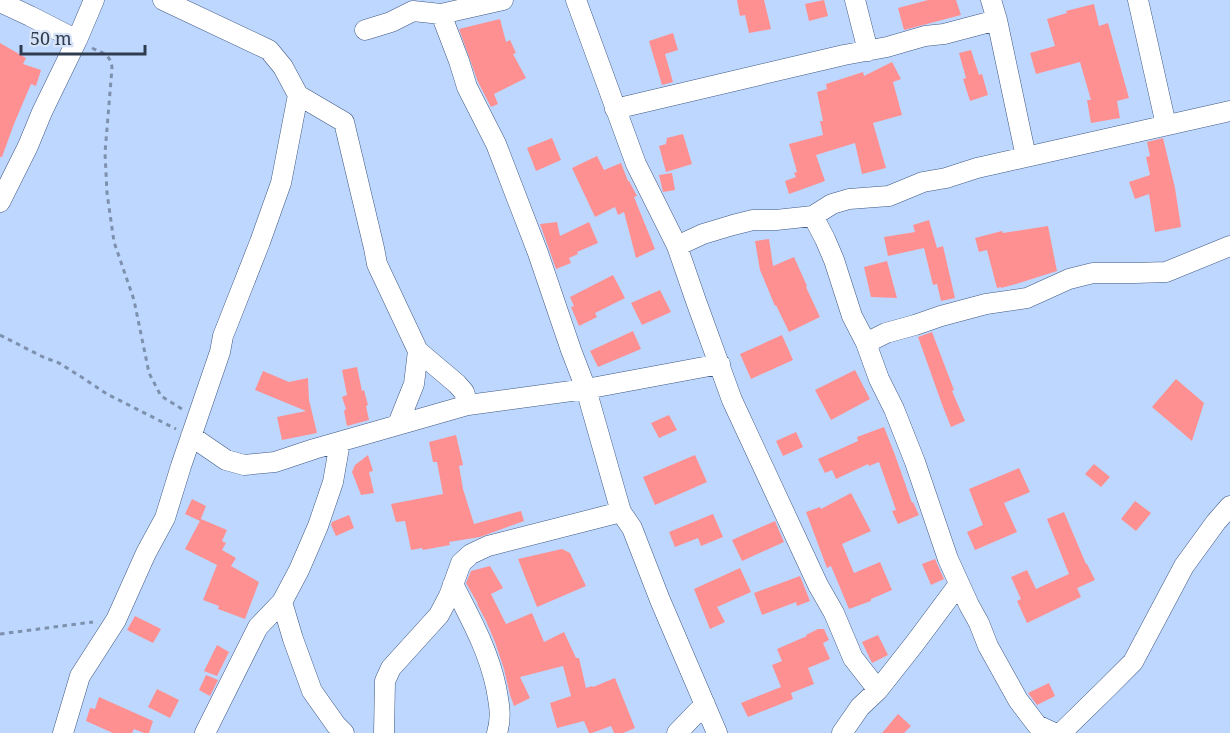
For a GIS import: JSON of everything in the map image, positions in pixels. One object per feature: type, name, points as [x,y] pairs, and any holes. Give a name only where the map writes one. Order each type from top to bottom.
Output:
[{"type":"street","points":[[0,202],[94,0]]},
{"type":"street","points":[[163,0],[269,50],[283,67],[298,95],[344,122],[377,264],[418,351],[457,384],[464,392],[468,405]]},
{"type":"street","points":[[365,30],[391,22],[413,10],[441,14],[502,0]]},
{"type":"street","points":[[576,0],[636,164],[677,246],[732,400],[818,585],[834,613],[853,658],[878,690]]},
{"type":"street","points":[[855,0],[868,51]]},
{"type":"street","points":[[991,0],[1026,157]]},
{"type":"street","points":[[1138,0],[1166,125]]},
{"type":"street","points":[[0,2],[77,40]]},
{"type":"street","points":[[441,14],[467,87],[496,144],[538,253],[586,389],[621,512],[632,528],[717,733]]},
{"type":"street","points":[[615,109],[997,21]]},
{"type":"street","points":[[63,733],[80,676],[116,620],[146,553],[165,518],[220,352],[223,336],[281,183],[298,95]]},
{"type":"street","points":[[677,246],[703,234],[753,220],[813,216],[832,204],[849,199],[890,196],[924,182],[1230,111]]},
{"type":"street","points":[[813,216],[834,260],[852,316],[894,409],[959,584],[988,646],[1018,700],[1037,725],[1054,733]]},
{"type":"street","points":[[866,343],[886,333],[915,326],[941,316],[986,304],[1027,298],[1069,279],[1094,273],[1166,272],[1230,246]]},
{"type":"street","points":[[398,424],[414,384],[418,351]]},
{"type":"street","points":[[194,427],[226,460],[244,465],[275,462],[468,405],[586,389],[720,364]]},
{"type":"street","points":[[212,730],[258,627],[282,602],[299,570],[318,526],[333,482],[340,442]]},
{"type":"street","points":[[1061,733],[1132,662],[1184,566],[1230,506]]},
{"type":"street","points":[[384,733],[385,681],[391,668],[439,615],[461,563],[471,554],[489,546],[621,512]]},
{"type":"street","points":[[453,584],[481,638],[492,669],[500,708],[497,733]]},
{"type":"street","points":[[842,733],[860,707],[878,690],[959,584]]},
{"type":"street","points":[[282,602],[312,691],[344,733]]},
{"type":"street","points":[[677,733],[705,704]]},
{"type":"path","points":[[77,40],[104,53],[111,60],[105,153],[107,193],[114,242],[134,300],[149,373],[161,396],[194,427]]},
{"type":"path","points":[[0,335],[59,363],[106,394],[194,427]]},
{"type":"path","points":[[0,634],[116,620]]},
{"type":"building","points":[[737,0],[764,0],[771,29],[749,33],[745,15],[740,16]]},
{"type":"building","points":[[824,0],[828,16],[809,21],[805,4]]},
{"type":"building","points":[[928,0],[956,0],[961,15],[904,30],[898,8]]},
{"type":"building","points":[[1094,4],[1099,26],[1108,23],[1129,98],[1117,101],[1120,118],[1091,123],[1087,100],[1091,100],[1080,62],[1036,74],[1030,53],[1055,46],[1047,19],[1067,13],[1066,11]]},
{"type":"building","points":[[500,19],[506,42],[510,40],[516,53],[513,54],[526,78],[494,94],[498,104],[491,107],[478,82],[459,29]]},
{"type":"building","points":[[673,33],[678,50],[665,54],[673,82],[662,85],[649,41]]},
{"type":"building","points":[[0,43],[26,58],[23,64],[41,70],[36,86],[31,84],[2,157],[0,157]]},
{"type":"building","points":[[971,50],[979,75],[982,74],[988,95],[970,101],[963,79],[966,78],[959,53]]},
{"type":"building","points":[[892,62],[901,79],[893,82],[902,115],[873,123],[886,168],[862,174],[855,143],[816,155],[825,181],[789,194],[785,181],[796,177],[794,173],[797,172],[789,144],[823,135],[820,121],[823,121],[817,92],[827,89],[826,84],[863,72],[864,76]]},
{"type":"building","points":[[683,134],[692,164],[666,172],[659,146],[666,144],[667,138]]},
{"type":"building","points":[[552,138],[561,160],[536,171],[527,148]]},
{"type":"building","points":[[1163,138],[1175,188],[1181,227],[1155,232],[1149,194],[1135,199],[1129,182],[1150,175],[1146,157],[1150,156],[1147,142]]},
{"type":"building","points":[[597,156],[604,170],[621,163],[637,196],[634,197],[655,249],[636,258],[624,212],[618,215],[615,207],[595,217],[572,168]]},
{"type":"building","points":[[672,173],[675,190],[663,192],[659,175]]},
{"type":"building","points":[[929,220],[937,248],[943,246],[955,298],[941,301],[937,284],[933,285],[924,248],[888,256],[884,237],[915,232],[913,225]]},
{"type":"building","points":[[557,222],[560,236],[589,222],[598,243],[577,252],[578,254],[569,258],[571,263],[556,269],[540,224]]},
{"type":"building","points":[[1048,226],[1057,271],[997,288],[987,250],[979,252],[975,238],[1002,231],[1003,233]]},
{"type":"building","points":[[769,239],[773,266],[794,257],[820,317],[789,332],[760,270],[755,241]]},
{"type":"building","points":[[887,261],[897,298],[871,297],[864,267]]},
{"type":"building","points":[[613,275],[625,298],[595,313],[597,317],[579,326],[571,307],[574,306],[570,297]]},
{"type":"building","points":[[660,290],[671,312],[642,325],[631,303]]},
{"type":"building","points":[[633,331],[641,349],[598,367],[590,351]]},
{"type":"building","points":[[932,332],[965,421],[951,427],[918,337]]},
{"type":"building","points":[[782,335],[793,360],[751,379],[740,354]]},
{"type":"building","points":[[357,367],[362,391],[364,390],[368,405],[366,406],[369,420],[347,426],[344,411],[346,409],[342,397],[347,395],[342,370]]},
{"type":"building","points":[[855,370],[870,399],[831,420],[815,390]]},
{"type":"building","points":[[263,371],[289,382],[308,378],[309,400],[317,433],[282,440],[277,417],[306,411],[255,390]]},
{"type":"building","points":[[1176,379],[1204,403],[1192,441],[1152,407]]},
{"type":"building","points":[[669,415],[677,430],[659,438],[651,423]]},
{"type":"building","points":[[884,427],[912,503],[919,515],[898,524],[892,511],[896,510],[879,462],[869,466],[868,464],[836,479],[832,470],[825,473],[818,459],[858,441],[857,437]]},
{"type":"building","points":[[796,432],[803,447],[783,456],[776,441]]},
{"type":"building","points":[[456,435],[463,465],[459,466],[463,489],[474,524],[521,511],[524,521],[480,537],[449,542],[450,545],[411,550],[405,521],[396,522],[391,504],[443,494],[437,462],[433,462],[429,442]]},
{"type":"building","points":[[368,455],[373,471],[369,472],[374,493],[361,495],[352,472],[355,465]]},
{"type":"building","points":[[695,455],[707,482],[655,505],[643,477]]},
{"type":"building","points":[[1094,464],[1110,477],[1101,487],[1085,474]]},
{"type":"building","points":[[1019,468],[1030,492],[1004,503],[1017,532],[975,550],[967,532],[983,525],[969,489]]},
{"type":"building","points":[[851,493],[871,531],[842,544],[854,573],[880,562],[892,590],[849,609],[831,566],[827,568],[806,512],[820,507],[821,509]]},
{"type":"building","points":[[192,499],[206,506],[200,521],[185,514]]},
{"type":"building","points":[[1135,501],[1151,513],[1136,531],[1121,519]]},
{"type":"building","points":[[1064,512],[1095,580],[1077,588],[1081,597],[1027,623],[1017,601],[1021,599],[1011,577],[1027,570],[1036,589],[1069,574],[1047,519]]},
{"type":"building","points":[[713,514],[723,537],[701,546],[698,538],[675,547],[669,532]]},
{"type":"building","points":[[349,515],[354,528],[336,536],[332,522]]},
{"type":"building","points":[[201,519],[227,530],[222,541],[226,543],[222,550],[236,558],[231,566],[259,582],[245,619],[218,609],[219,606],[203,600],[217,565],[185,549]]},
{"type":"building","points":[[775,521],[784,542],[742,561],[732,540]]},
{"type":"building","points":[[562,549],[570,553],[586,586],[537,607],[518,559]]},
{"type":"building","points":[[935,559],[944,579],[931,585],[922,564]]},
{"type":"building","points":[[490,566],[503,588],[491,594],[506,624],[532,613],[544,642],[564,632],[576,658],[579,658],[586,688],[615,678],[635,728],[623,733],[614,733],[611,726],[589,733],[584,721],[557,728],[550,703],[571,696],[563,666],[520,677],[530,698],[514,706],[495,642],[466,583],[471,571]]},
{"type":"building","points":[[740,568],[751,592],[717,607],[725,622],[710,629],[694,589]]},
{"type":"building","points":[[800,576],[810,601],[797,606],[796,602],[762,615],[754,593]]},
{"type":"building","points":[[135,616],[161,629],[153,643],[127,630]]},
{"type":"building","points":[[818,629],[824,629],[829,640],[823,643],[830,659],[808,668],[814,684],[791,693],[793,699],[748,717],[741,703],[781,687],[772,665],[782,661],[777,649]]},
{"type":"building","points":[[878,635],[888,655],[872,663],[862,642]]},
{"type":"building","points":[[217,645],[229,652],[217,676],[204,671]]},
{"type":"building","points":[[206,675],[218,680],[210,696],[199,690]]},
{"type":"building","points":[[1049,683],[1055,696],[1037,705],[1028,693]]},
{"type":"building","points":[[157,689],[179,700],[170,718],[148,707]]},
{"type":"building","points":[[99,697],[153,721],[149,733],[134,729],[132,733],[113,733],[86,721],[90,708],[95,709]]},
{"type":"building","points":[[898,714],[911,726],[904,733],[882,733]]}]
